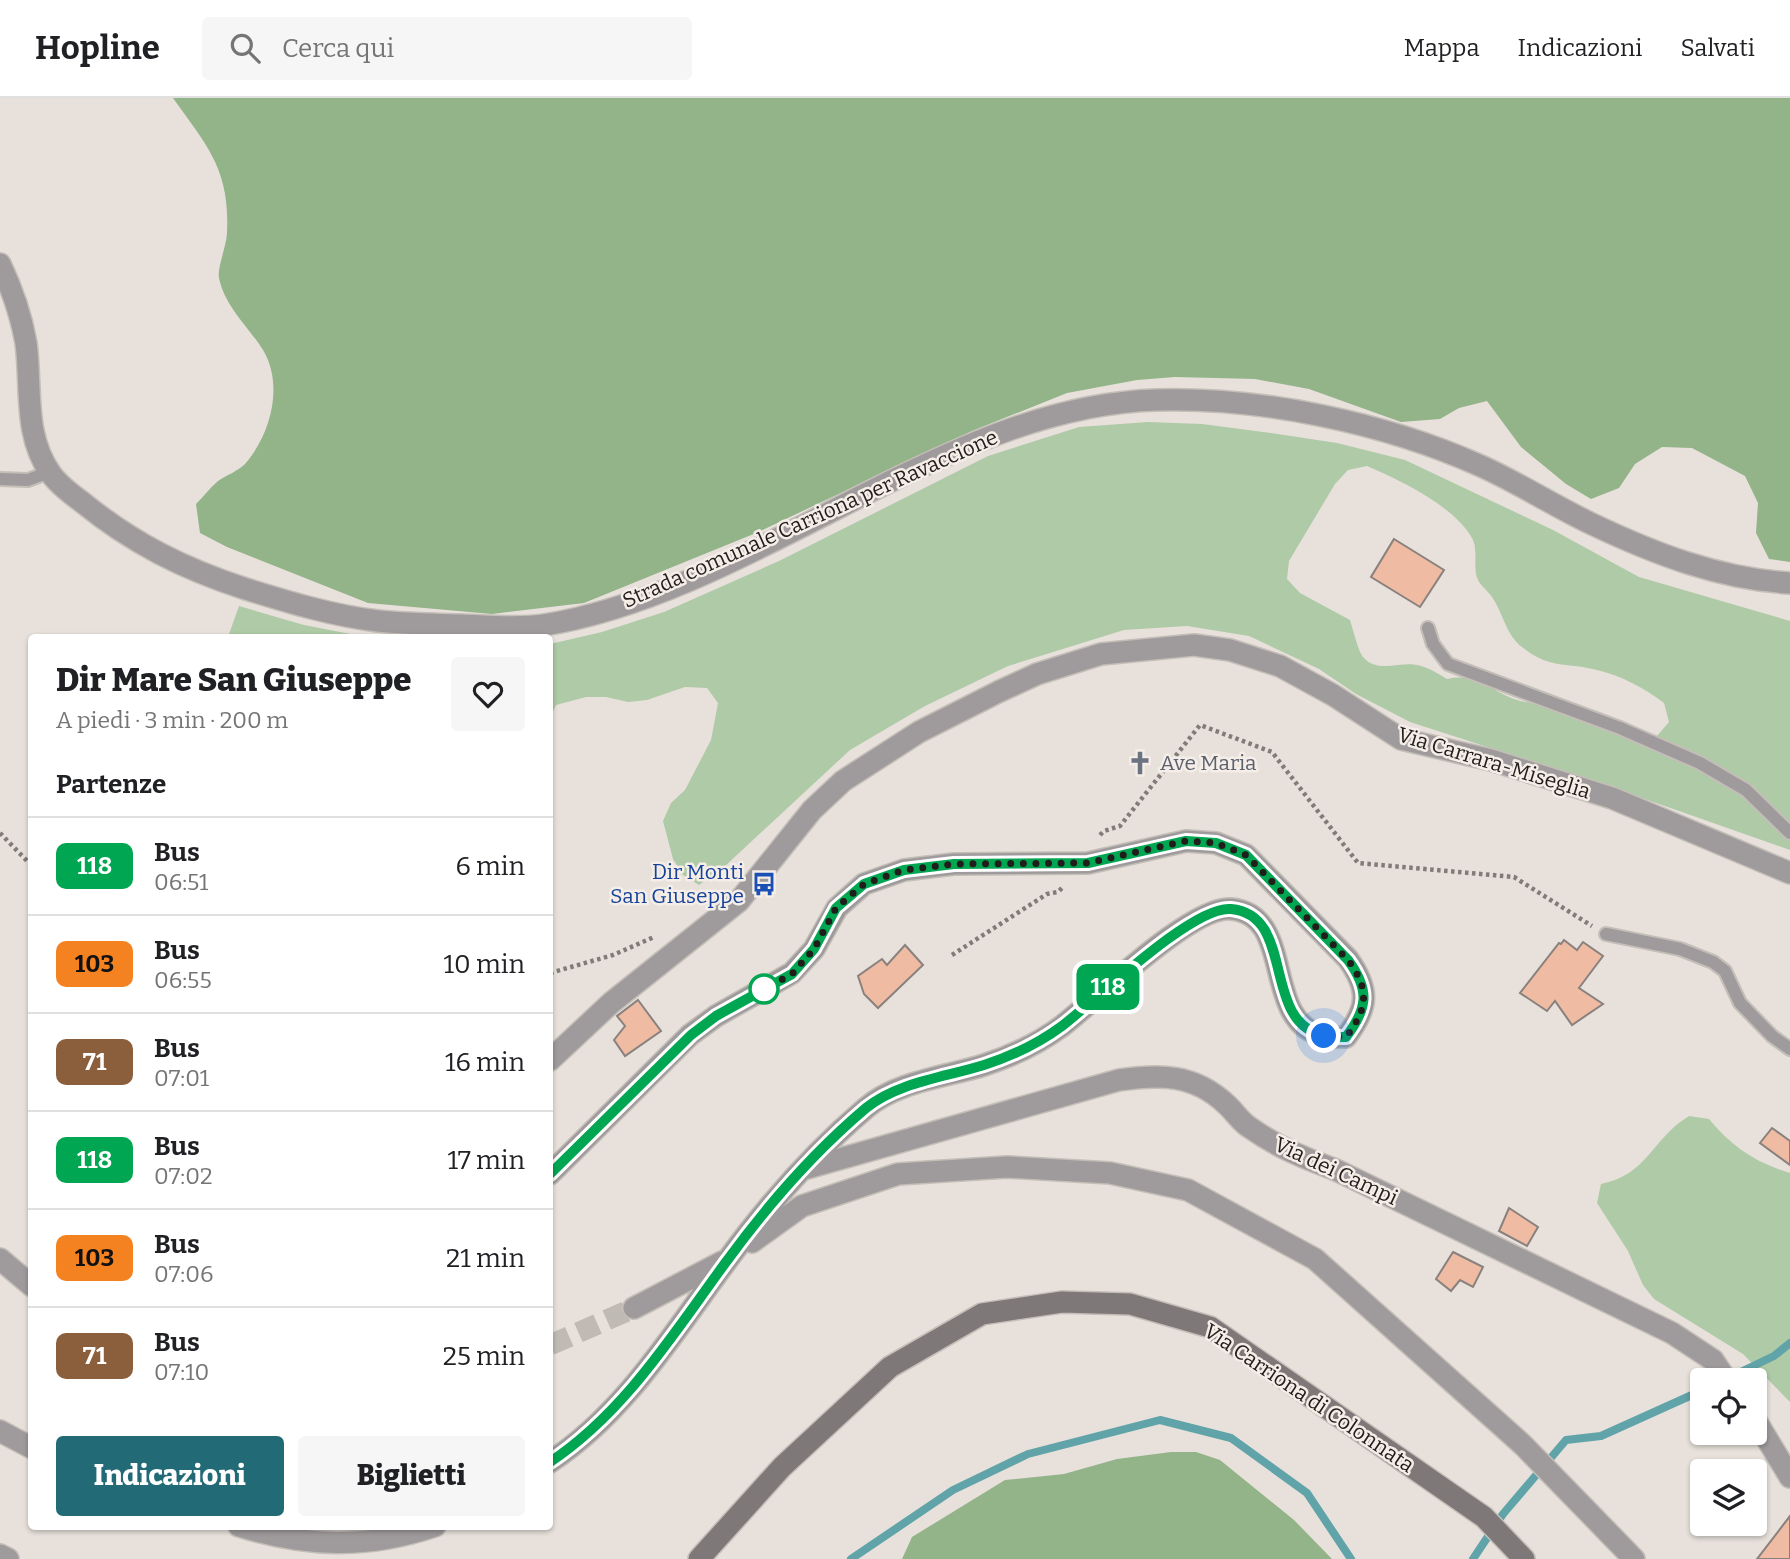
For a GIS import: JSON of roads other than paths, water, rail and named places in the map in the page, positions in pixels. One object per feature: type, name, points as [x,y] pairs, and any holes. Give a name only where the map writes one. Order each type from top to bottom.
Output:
[{"type":"main road","name":"Via Carriona di Colonnata","points":[[699,1559],[782,1467],[890,1367],[982,1314],[1062,1302],[1130,1304],[1210,1327],[1484,1517],[1524,1559]]},
{"type":"street","name":"Strada comunale Carriona per Ravaccione","points":[[0,264],[13,290],[26,345],[27,399],[35,441],[49,472],[63,487],[114,528],[197,573],[276,598],[374,621],[485,626],[540,625],[601,612],[662,591],[733,559],[942,455],[1001,432],[1082,408],[1158,400],[1194,401],[1310,414],[1416,440],[1480,466],[1592,524],[1691,565],[1721,575],[1790,583]]},
{"type":"street","name":"Via Carrara-Miseglia","points":[[553,1057],[611,1003],[739,901],[812,810],[843,781],[919,732],[998,692],[1037,674],[1101,654],[1194,645],[1230,650],[1268,662],[1333,695],[1401,739],[1492,760],[1612,798],[1790,873]]},
{"type":"street","points":[[553,1171],[691,1035],[716,1016],[792,974],[814,949],[836,908],[864,884],[904,870],[954,864],[1088,863],[1186,841],[1216,843],[1246,855],[1348,960],[1358,974],[1365,993],[1362,1017],[1346,1037],[1324,1036],[1305,1028],[1289,1009],[1272,944],[1263,929],[1245,912],[1220,909],[1208,913],[1150,953],[1061,1027],[1029,1047],[986,1065],[906,1087],[868,1106],[802,1170],[729,1258],[643,1373],[603,1421],[553,1460]]},
{"type":"street","name":"Via dei Campi","points":[[802,1170],[1119,1080],[1153,1075],[1180,1079],[1195,1083],[1224,1102],[1245,1124],[1283,1150],[1336,1170],[1672,1333],[1713,1360],[1718,1368]]},
{"type":"street","points":[[634,1308],[729,1258],[802,1206],[898,1174],[1007,1167],[1110,1173],[1188,1190],[1315,1259],[1523,1446],[1634,1559]]},
{"type":"street","points":[[0,1259],[28,1283]]},
{"type":"street","points":[[0,1431],[28,1446]]},
{"type":"street","points":[[1767,1438],[1790,1477]]},
{"type":"street","points":[[258,1530],[301,1539],[353,1545],[400,1538],[423,1530]]},
{"type":"street","points":[[0,1555],[8,1559]]},
{"type":"lane","points":[[0,479],[28,480],[49,472]]},
{"type":"lane","points":[[1428,628],[1433,644],[1448,664],[1620,728],[1700,764],[1746,790],[1790,833]]},
{"type":"lane","points":[[1606,934],[1680,949],[1713,962],[1725,971],[1740,1003],[1772,1036],[1790,1049]]},
{"type":"waterway","points":[[1749,1368],[1774,1356],[1790,1343]]},
{"type":"waterway","points":[[1473,1559],[1503,1514],[1566,1440],[1601,1436],[1690,1396]]},
{"type":"waterway","points":[[851,1559],[953,1490],[1028,1454],[1160,1420],[1231,1438],[1307,1493],[1351,1559]]},
{"type":"tunnel","points":[[553,1344],[634,1308]]},
{"type":"place","name":"Ave Maria","points":[[1140,763]]},
{"type":"place","name":"Dir Monti San Giuseppe","points":[[764,884]]}]
